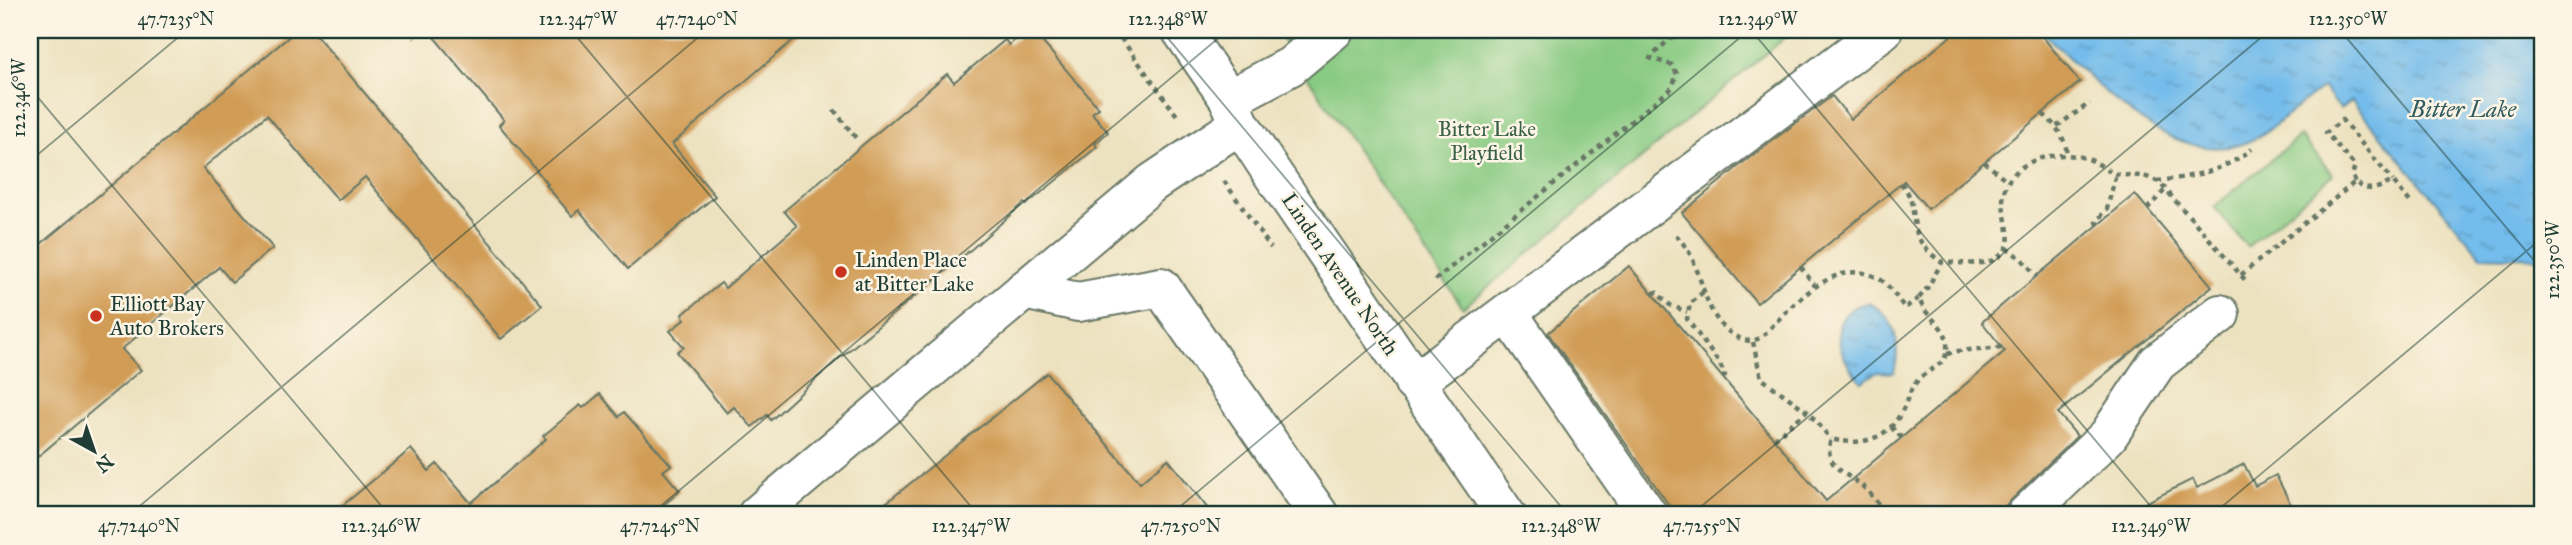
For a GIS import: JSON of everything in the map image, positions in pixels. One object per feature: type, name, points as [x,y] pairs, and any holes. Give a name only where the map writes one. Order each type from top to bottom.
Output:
[{"type":"street","name":"Linden Avenue North","points":[[1181,30],[1414,383],[1506,515]]},
{"type":"street","points":[[757,515],[1234,111],[1335,30]]},
{"type":"street","points":[[1414,383],[1883,30]]},
{"type":"street","points":[[1024,290],[1078,302],[1161,287],[1319,515]]},
{"type":"street","points":[[1508,313],[1648,515]]},
{"type":"street","points":[[2026,515],[2108,436],[2157,363],[2220,314]]},
{"type":"path","points":[[408,30],[415,38]]},
{"type":"path","points":[[1435,280],[1672,88],[1677,74],[1672,65],[1650,58],[1679,30]]},
{"type":"path","points":[[2057,126],[2090,103]]},
{"type":"path","points":[[834,110],[856,138]]},
{"type":"path","points":[[2043,114],[2057,126],[2067,155]]},
{"type":"path","points":[[2393,181],[2371,190],[2364,189],[2355,182],[2352,175],[2355,166],[2326,133],[2342,120],[2393,181],[2410,202]]},
{"type":"path","points":[[1901,183],[1910,199],[1915,232],[1920,242],[1942,262],[1980,263],[1993,260],[2009,242],[2002,201],[2008,181],[2015,172],[2029,163],[2042,158],[2067,155],[2091,159],[2116,174],[2133,174],[2156,181],[2217,170],[2238,160],[2252,149]]},
{"type":"path","points":[[1984,162],[2008,181]]},
{"type":"path","points":[[2098,225],[2096,222],[2107,209],[2116,174]]},
{"type":"path","points":[[2156,181],[2241,275],[2355,182]]},
{"type":"path","points":[[2147,209],[2165,190]]},
{"type":"path","points":[[1651,205],[1683,243],[1715,317],[1727,332],[1744,341],[1753,342],[1762,337],[1815,286],[1850,273],[1866,274],[1882,280],[1905,309],[1928,287],[1942,262]]},
{"type":"path","points":[[2006,248],[2022,259],[2037,276]]},
{"type":"path","points":[[1801,267],[1815,286]]},
{"type":"path","points":[[1653,294],[1656,292],[1679,311],[1687,312]]},
{"type":"path","points":[[1703,292],[1693,298],[1687,312],[1691,325],[1724,370],[1723,378]]},
{"type":"path","points":[[1753,342],[1761,378],[1807,411],[1831,439],[1846,443],[1869,441],[1891,427],[1920,378],[1936,369],[1947,354],[1944,333],[1922,309],[1919,298]]},
{"type":"path","points":[[1947,354],[2002,347]]},
{"type":"path","points":[[1774,439],[1807,411]]},
{"type":"path","points":[[1891,427],[1902,438]]},
{"type":"path","points":[[1831,439],[1827,452],[1831,460],[1862,486],[1887,515]]},
{"type":"green space","name":"Bitter Lake Playfield","points":[[1276,30],[1794,30],[1463,308]]},
{"type":"green space","points":[[2300,136],[2333,175],[2247,247],[2214,207]]},
{"type":"water","name":"Bitter Lake","points":[[2040,30],[2542,30],[2542,258],[2481,256],[2352,101],[2340,109],[2323,87],[2254,139],[2224,147],[2195,145],[2165,134],[2137,117],[2084,73]]},
{"type":"water","points":[[1868,303],[1891,323],[1897,352],[1894,373],[1877,372],[1862,382],[1846,361],[1839,337],[1844,316],[1854,308]]},
{"type":"building","points":[[297,30],[312,30],[542,305],[501,339],[365,177],[338,200],[267,115],[203,168],[273,248],[232,282],[219,267],[122,349],[141,370],[30,463],[30,253]]},
{"type":"building","points":[[428,30],[805,30],[672,144],[715,196],[628,269],[579,210],[572,216],[546,185],[548,184],[499,125],[504,120]]},
{"type":"building","name":"Linden Place at Bitter Lake","points":[[1027,30],[1032,30],[1099,108],[1092,113],[1108,132],[1095,144],[1097,147],[1026,205],[1024,203],[837,360],[771,420],[767,415],[752,427],[734,407],[727,413],[677,352],[684,347],[670,331],[685,319],[682,315],[721,283],[725,288],[797,226],[784,211],[947,74],[954,82],[1005,40],[1009,45]]},
{"type":"building","points":[[1958,30],[2037,30],[2080,82],[1928,209],[1904,181],[1757,303],[1682,213],[1740,165],[1832,96],[1851,119]]},
{"type":"building","points":[[2135,194],[2212,286],[2058,413],[2077,436],[1996,515],[1676,515],[1548,333],[1629,266],[1826,501],[2005,351],[1982,322]]},
{"type":"building","points":[[1047,373],[1140,483],[1168,459],[1213,515],[871,515]]},
{"type":"building","points":[[600,394],[619,417],[624,412],[671,465],[663,471],[680,491],[652,515],[331,515],[411,449],[429,471],[437,464],[471,503],[546,439],[543,436],[580,405],[583,408]]},
{"type":"building","points":[[2244,464],[2255,486],[2276,475],[2296,515],[2121,515],[2193,479],[2197,488]]},
{"type":"place","name":"Linden Place at Bitter Lake","points":[[841,272]]},
{"type":"place","name":"Elliott Bay Auto Brokers","points":[[96,316]]}]
